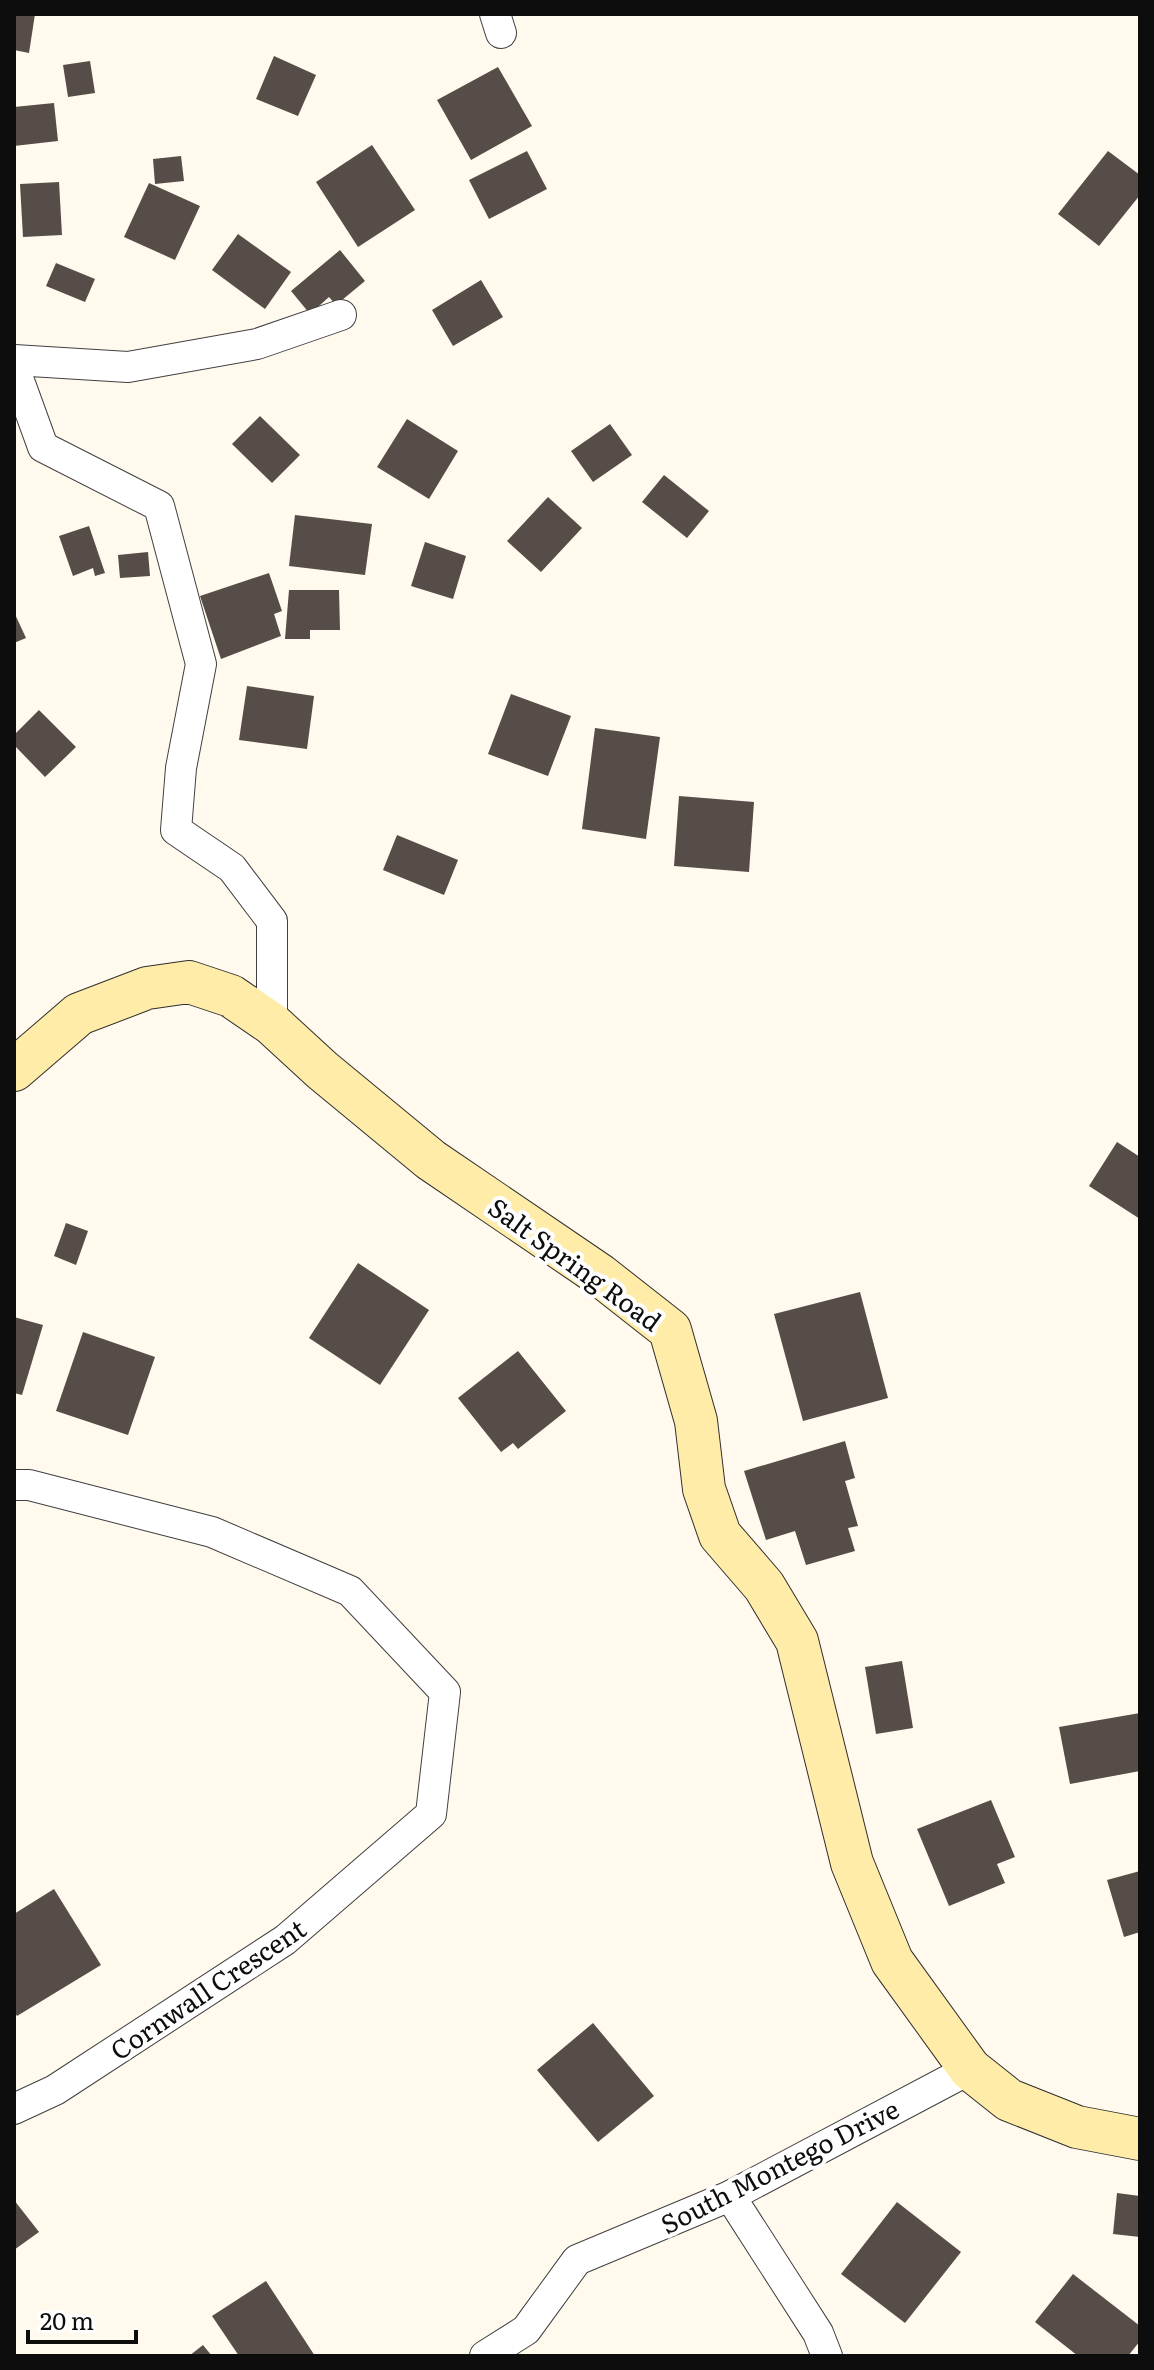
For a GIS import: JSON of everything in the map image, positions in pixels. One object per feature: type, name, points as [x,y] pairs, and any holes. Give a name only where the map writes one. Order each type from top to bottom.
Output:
[{"type":"street","points":[[14,360],[128,367],[257,344],[341,315]]},
{"type":"street","points":[[14,367],[43,447],[159,506],[201,664],[181,768],[176,830],[232,868],[272,921],[272,1024]]},
{"type":"street","name":"Salt Spring Road","points":[[14,1070],[79,1014],[147,988],[189,982],[231,996],[272,1024],[322,1070],[431,1160],[600,1275],[670,1330],[696,1421],[704,1489],[720,1535],[764,1586],[797,1641],[857,1877],[892,1961],[970,2069],[1009,2100],[1077,2127],[1140,2139]]},
{"type":"street","name":"Cornwall Crescent","points":[[14,1485],[29,1485],[212,1532],[350,1591],[445,1692],[431,1814],[285,1940],[55,2090],[14,2109]]},
{"type":"street","name":"South Montego Drive","points":[[485,2356],[526,2330],[577,2260],[730,2196],[970,2069]]},
{"type":"street","points":[[730,2196],[818,2333],[827,2356]]},
{"type":"building","points":[[14,14],[35,14],[29,53],[14,50]]},
{"type":"building","points":[[274,56],[316,75],[298,116],[256,99]]},
{"type":"building","points":[[90,61],[95,93],[68,97],[63,65]]},
{"type":"building","points":[[498,67],[532,126],[471,160],[437,100]]},
{"type":"building","points":[[54,103],[58,141],[14,146],[14,107]]},
{"type":"building","points":[[372,145],[415,210],[358,247],[316,182]]},
{"type":"building","points":[[527,151],[547,189],[489,219],[469,180]]},
{"type":"building","points":[[1108,151],[1140,175],[1140,195],[1099,246],[1058,214]]},
{"type":"building","points":[[181,156],[184,181],[155,184],[153,159]]},
{"type":"building","points":[[59,182],[62,235],[23,237],[20,184]]},
{"type":"building","points":[[149,183],[200,206],[175,260],[124,237]]},
{"type":"building","points":[[238,234],[291,272],[265,309],[212,270]]},
{"type":"building","points":[[340,250],[365,281],[336,305],[329,297],[310,314],[291,291]]},
{"type":"building","points":[[56,263],[95,279],[85,302],[46,286]]},
{"type":"building","points":[[481,280],[503,317],[453,346],[432,310]]},
{"type":"building","points":[[260,416],[300,455],[272,483],[232,444]]},
{"type":"building","points":[[407,419],[458,451],[429,499],[377,467]]},
{"type":"building","points":[[610,424],[632,455],[593,482],[571,451]]},
{"type":"building","points":[[664,475],[709,511],[687,538],[642,502]]},
{"type":"building","points":[[548,497],[582,528],[541,572],[507,541]]},
{"type":"building","points":[[295,515],[372,524],[365,575],[289,566]]},
{"type":"building","points":[[89,526],[105,573],[95,576],[93,568],[73,576],[59,536]]},
{"type":"building","points":[[425,542],[466,556],[453,599],[411,586]]},
{"type":"building","points":[[148,552],[150,576],[120,578],[118,555]]},
{"type":"building","points":[[269,573],[282,611],[274,614],[281,636],[221,659],[200,596]]},
{"type":"building","points":[[289,590],[339,590],[340,630],[310,630],[310,639],[285,639]]},
{"type":"building","points":[[14,612],[26,638],[14,643]]},
{"type":"building","points":[[247,686],[314,696],[307,749],[239,740]]},
{"type":"building","points":[[511,694],[571,716],[548,776],[488,754]]},
{"type":"building","points":[[39,710],[76,747],[45,777],[14,745],[14,735]]},
{"type":"building","points":[[595,728],[660,737],[646,839],[582,829]]},
{"type":"building","points":[[679,796],[754,802],[749,872],[674,866]]},
{"type":"building","points":[[397,835],[458,860],[444,895],[383,870]]},
{"type":"building","points":[[1117,1142],[1140,1157],[1140,1219],[1089,1186]]},
{"type":"building","points":[[66,1223],[88,1231],[76,1265],[54,1256]]},
{"type":"building","points":[[358,1263],[429,1310],[380,1385],[309,1338]]},
{"type":"building","points":[[860,1292],[888,1398],[803,1421],[774,1314]]},
{"type":"building","points":[[14,1317],[43,1325],[22,1395],[14,1393]]},
{"type":"building","points":[[83,1332],[155,1357],[128,1435],[56,1411]]},
{"type":"building","points":[[518,1351],[566,1411],[518,1449],[513,1443],[501,1452],[458,1398]]},
{"type":"building","points":[[845,1441],[855,1478],[845,1481],[858,1526],[848,1528],[855,1551],[806,1565],[795,1531],[766,1540],[744,1471]]},
{"type":"building","points":[[902,1661],[913,1728],[876,1734],[865,1667]]},
{"type":"building","points":[[1140,1713],[1140,1771],[1070,1784],[1059,1727]]},
{"type":"building","points":[[991,1800],[1015,1857],[997,1864],[1005,1883],[949,1906],[917,1829]]},
{"type":"building","points":[[1140,1871],[1140,1932],[1124,1937],[1107,1880]]},
{"type":"building","points":[[54,1889],[101,1965],[17,2016],[14,2011],[14,1914]]},
{"type":"building","points":[[593,2023],[654,2096],[598,2142],[537,2070]]},
{"type":"building","points":[[1117,2193],[1140,2196],[1140,2237],[1113,2234]]},
{"type":"building","points":[[14,2200],[39,2232],[14,2250]]},
{"type":"building","points":[[897,2202],[961,2252],[905,2323],[841,2274]]},
{"type":"building","points":[[1073,2274],[1140,2326],[1140,2341],[1128,2356],[1078,2356],[1035,2322]]},
{"type":"building","points":[[266,2281],[315,2356],[239,2356],[212,2316]]},
{"type":"building","points":[[203,2345],[212,2356],[189,2356]]}]
